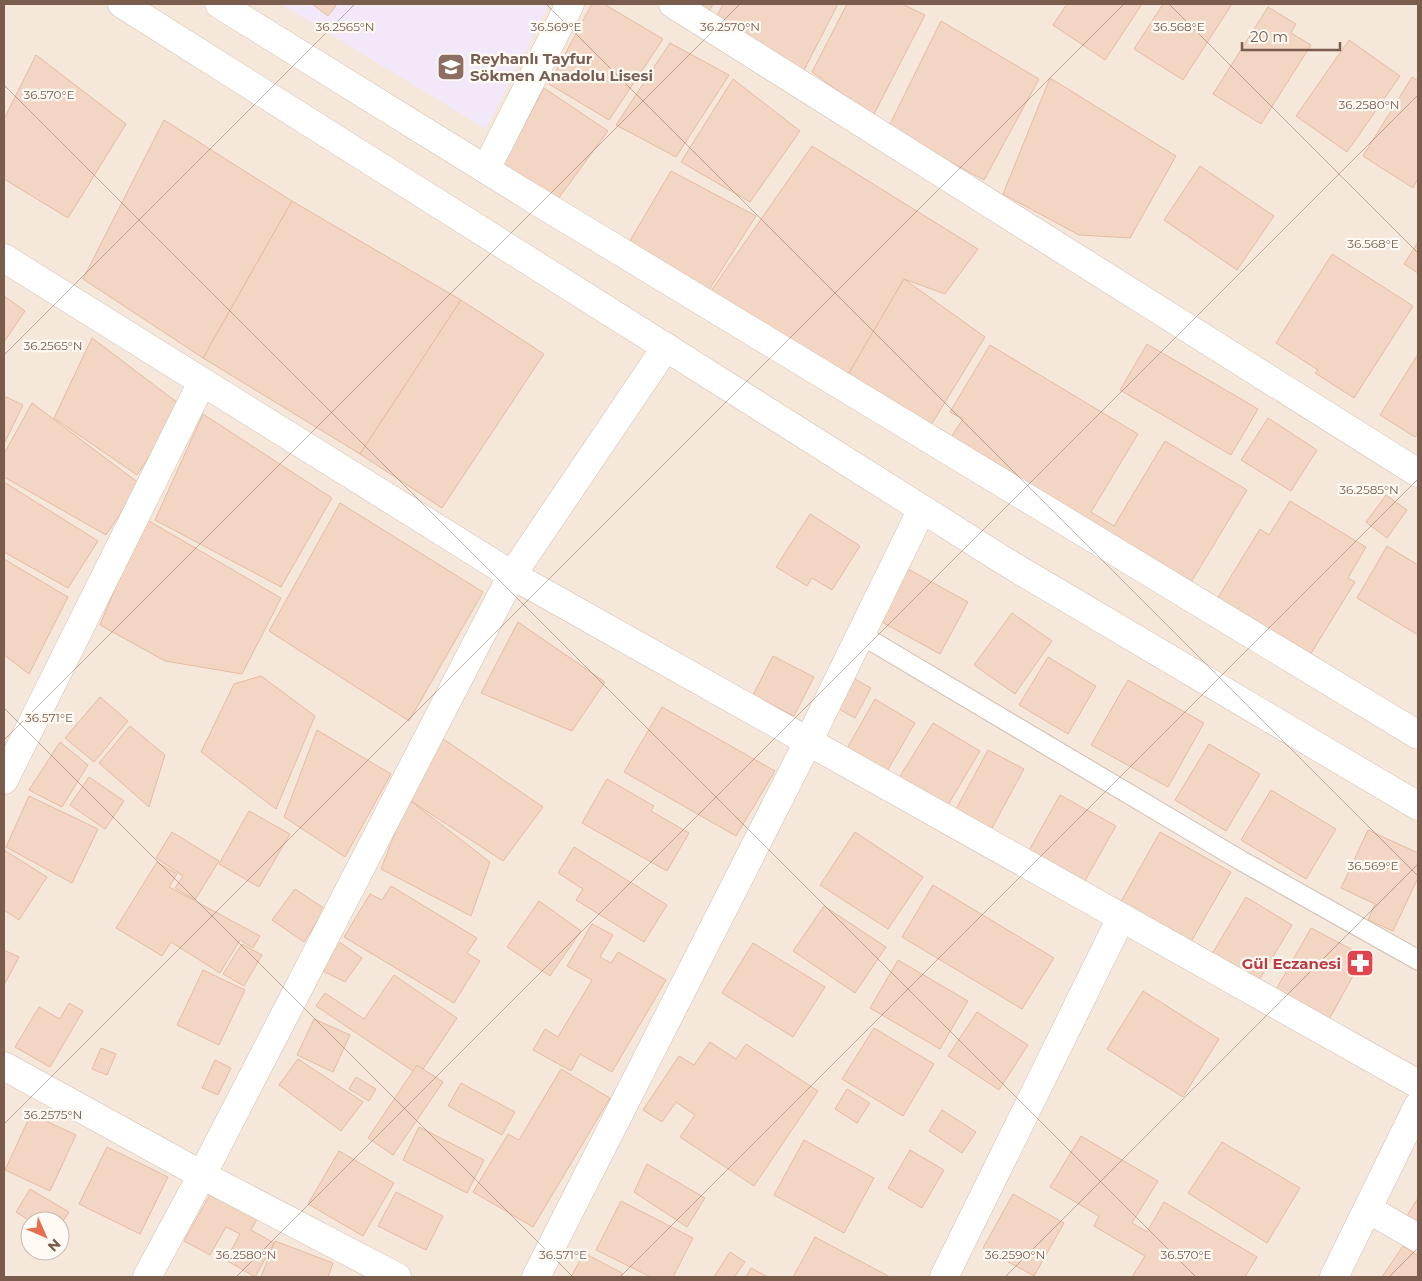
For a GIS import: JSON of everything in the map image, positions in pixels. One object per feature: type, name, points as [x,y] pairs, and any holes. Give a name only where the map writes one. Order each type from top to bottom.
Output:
[{"type":"street","points":[[122,4],[1006,562],[1418,806]]},
{"type":"street","points":[[219,4],[486,169],[1418,735]]},
{"type":"street","points":[[486,169],[570,4]]},
{"type":"street","points":[[673,4],[1418,472]]},
{"type":"street","points":[[4,258],[512,575],[1418,1084]]},
{"type":"street","points":[[147,1277],[512,575],[666,347]]},
{"type":"street","points":[[4,780],[202,382]]},
{"type":"street","points":[[536,1277],[808,742],[922,509]]},
{"type":"street","points":[[944,1277],[1121,918]]},
{"type":"street","points":[[4,1066],[396,1277]]},
{"type":"street","points":[[1334,1277],[1418,1106]]},
{"type":"street","points":[[1368,1209],[1418,1238]]},
{"type":"lane","points":[[860,634],[1240,860],[1418,960]]},
{"type":"shaded area","points":[[4,4],[1418,4],[1418,1277],[4,1277]]},
{"type":"shaded area","name":"Reyhanlı Tayfur Sökmen Anadolu Lisesi","points":[[281,4],[549,4],[486,129]]},
{"type":"building","points":[[312,4],[337,4],[328,16]]},
{"type":"building","points":[[592,4],[604,4],[663,39],[609,120],[549,84]]},
{"type":"building","points":[[685,4],[713,4],[706,17]]},
{"type":"building","points":[[723,4],[838,4],[801,76],[713,24]]},
{"type":"building","points":[[847,4],[902,4],[925,15],[873,116],[812,72]]},
{"type":"building","points":[[1067,4],[1142,4],[1105,60],[1053,25]]},
{"type":"building","points":[[1163,4],[1232,4],[1183,80],[1134,49]]},
{"type":"building","points":[[1268,7],[1296,24],[1291,33],[1311,45],[1261,124],[1213,94]]},
{"type":"building","points":[[941,21],[1039,79],[984,180],[888,128]]},
{"type":"building","points":[[1349,40],[1400,76],[1347,152],[1296,116]]},
{"type":"building","points":[[670,43],[729,75],[676,157],[616,125]]},
{"type":"building","points":[[36,55],[126,124],[68,218],[4,179],[4,119]]},
{"type":"building","points":[[1412,77],[1418,81],[1418,179],[1413,188],[1363,156]]},
{"type":"building","points":[[1050,78],[1176,156],[1130,238],[1079,235],[1003,194]]},
{"type":"building","points":[[733,79],[800,131],[750,202],[681,162]]},
{"type":"building","points":[[544,88],[608,131],[555,203],[501,169]]},
{"type":"building","points":[[164,120],[292,201],[203,358],[83,279]]},
{"type":"building","points":[[812,146],[978,249],[945,294],[904,279],[846,378],[711,291]]},
{"type":"building","points":[[1200,166],[1274,216],[1237,270],[1164,220]]},
{"type":"building","points":[[671,171],[756,216],[705,296],[628,244]]},
{"type":"building","points":[[292,201],[461,300],[360,454],[203,358]]},
{"type":"building","points":[[1418,242],[1418,273],[1404,264]]},
{"type":"building","points":[[1332,254],[1413,306],[1354,398],[1315,373],[1318,370],[1276,343]]},
{"type":"building","points":[[904,279],[985,337],[928,430],[846,378]]},
{"type":"building","points":[[4,296],[25,311],[4,342]]},
{"type":"building","points":[[461,300],[544,354],[442,508],[360,454]]},
{"type":"building","points":[[92,338],[182,406],[137,475],[54,418]]},
{"type":"building","points":[[1147,344],[1258,409],[1231,455],[1120,390]]},
{"type":"building","points":[[990,345],[1138,434],[1091,512],[1114,526],[1165,441],[1247,490],[1190,584],[949,440],[963,419],[950,412]]},
{"type":"building","points":[[1418,354],[1418,433],[1415,437],[1380,415]]},
{"type":"building","points":[[4,396],[23,405],[4,444]]},
{"type":"building","points":[[32,403],[140,484],[106,535],[4,477],[4,454]]},
{"type":"building","points":[[203,414],[332,498],[281,587],[155,520]]},
{"type":"building","points":[[1268,418],[1317,450],[1291,491],[1241,460]]},
{"type":"building","points":[[4,482],[98,541],[68,588],[4,552]]},
{"type":"building","points":[[1386,495],[1407,510],[1387,538],[1366,522]]},
{"type":"building","points":[[1290,501],[1366,547],[1348,578],[1355,582],[1310,655],[1217,599],[1260,529],[1269,535]]},
{"type":"building","points":[[340,503],[483,592],[409,721],[269,631]]},
{"type":"building","points":[[810,514],[860,546],[832,590],[812,578],[807,586],[776,567]]},
{"type":"building","points":[[144,518],[281,598],[242,674],[165,661],[100,625]]},
{"type":"building","points":[[1387,546],[1418,565],[1418,635],[1357,598]]},
{"type":"building","points":[[4,559],[68,597],[29,674],[4,655]]},
{"type":"building","points":[[908,569],[968,602],[940,654],[880,621]]},
{"type":"building","points":[[1012,613],[1052,641],[1015,694],[974,665]]},
{"type":"building","points":[[518,622],[605,682],[572,731],[481,693]]},
{"type":"building","points":[[773,656],[814,677],[794,716],[753,695]]},
{"type":"building","points":[[1048,657],[1096,686],[1068,734],[1019,705]]},
{"type":"building","points":[[261,676],[315,716],[276,809],[201,752],[234,684]]},
{"type":"building","points":[[853,678],[871,688],[855,718],[837,708]]},
{"type":"building","points":[[1128,680],[1204,723],[1168,787],[1091,745]]},
{"type":"building","points":[[100,697],[128,721],[94,762],[65,738]]},
{"type":"building","points":[[875,699],[915,723],[886,773],[846,750]]},
{"type":"building","points":[[662,707],[775,771],[736,836],[624,772]]},
{"type":"building","points":[[933,723],[980,751],[945,810],[897,781]]},
{"type":"building","points":[[130,726],[165,755],[149,807],[99,763]]},
{"type":"building","points":[[317,730],[391,774],[345,857],[284,817]]},
{"type":"building","points":[[439,736],[543,807],[503,861],[408,799]]},
{"type":"building","points":[[60,742],[88,765],[62,807],[29,790]]},
{"type":"building","points":[[1209,744],[1260,774],[1226,831],[1175,800]]},
{"type":"building","points":[[988,750],[1024,769],[991,830],[955,811]]},
{"type":"building","points":[[89,777],[124,801],[105,829],[70,805]]},
{"type":"building","points":[[607,779],[654,806],[651,811],[689,833],[667,871],[582,823]]},
{"type":"building","points":[[1271,790],[1336,829],[1306,879],[1241,840]]},
{"type":"building","points":[[1060,795],[1116,826],[1082,886],[1027,854]]},
{"type":"building","points":[[29,796],[98,829],[72,883],[6,847]]},
{"type":"building","points":[[408,799],[490,862],[471,916],[381,869]]},
{"type":"building","points":[[249,811],[290,834],[259,887],[219,864]]},
{"type":"building","points":[[1368,830],[1418,853],[1418,878],[1393,931],[1368,920],[1375,904],[1341,888]]},
{"type":"building","points":[[172,832],[219,861],[195,900],[175,888],[183,876],[156,858]]},
{"type":"building","points":[[855,832],[923,877],[888,929],[820,885]]},
{"type":"building","points":[[1160,832],[1231,872],[1188,947],[1118,907]]},
{"type":"building","points":[[574,847],[667,905],[644,942],[576,900],[583,889],[558,873]]},
{"type":"building","points":[[4,850],[47,877],[19,920],[4,910]]},
{"type":"building","points":[[157,862],[177,874],[169,887],[260,936],[253,948],[240,940],[220,973],[171,942],[162,956],[116,928]]},
{"type":"building","points":[[933,885],[1054,958],[1022,1009],[902,937]]},
{"type":"building","points":[[391,886],[477,938],[467,953],[480,961],[454,1003],[344,937],[370,894],[382,900]]},
{"type":"building","points":[[295,889],[325,909],[304,942],[272,920]]},
{"type":"building","points":[[1246,897],[1292,925],[1255,987],[1209,959]]},
{"type":"building","points":[[539,901],[581,931],[550,976],[507,947]]},
{"type":"building","points":[[824,906],[886,947],[855,993],[793,951]]},
{"type":"building","points":[[592,924],[613,935],[600,957],[611,963],[618,952],[666,980],[612,1072],[580,1054],[571,1071],[533,1050],[545,1029],[558,1037],[592,980],[567,966]]},
{"type":"building","points":[[1311,928],[1364,956],[1326,1025],[1273,995]]},
{"type":"building","points":[[335,939],[362,958],[345,982],[321,970]]},
{"type":"building","points":[[753,943],[825,987],[793,1037],[722,993]]},
{"type":"building","points":[[242,944],[262,955],[244,986],[223,974]]},
{"type":"building","points":[[4,950],[19,957],[4,985]]},
{"type":"building","points":[[898,960],[968,1001],[940,1049],[870,1008]]},
{"type":"building","points":[[203,970],[245,990],[219,1045],[177,1025]]},
{"type":"building","points":[[394,975],[457,1018],[419,1075],[316,1006],[325,993],[364,1019]]},
{"type":"building","points":[[1143,991],[1219,1039],[1183,1097],[1107,1049]]},
{"type":"building","points":[[69,1003],[83,1011],[50,1067],[15,1047],[39,1007],[60,1019]]},
{"type":"building","points":[[977,1012],[1028,1045],[999,1090],[948,1056]]},
{"type":"building","points":[[314,1019],[350,1035],[333,1072],[297,1055]]},
{"type":"building","points":[[874,1028],[934,1064],[903,1116],[842,1079]]},
{"type":"building","points":[[710,1042],[736,1059],[746,1044],[818,1091],[754,1186],[680,1137],[695,1115],[676,1102],[662,1122],[643,1110],[679,1056],[694,1065]]},
{"type":"building","points":[[101,1048],[116,1054],[107,1075],[92,1069]]},
{"type":"building","points":[[298,1059],[363,1102],[341,1131],[279,1085]]},
{"type":"building","points":[[215,1060],[231,1068],[218,1095],[202,1088]]},
{"type":"building","points":[[417,1065],[443,1082],[393,1155],[368,1138]]},
{"type":"building","points":[[561,1069],[610,1098],[533,1227],[473,1192],[508,1134],[519,1140]]},
{"type":"building","points":[[356,1077],[376,1089],[369,1101],[349,1089]]},
{"type":"building","points":[[461,1083],[515,1112],[502,1135],[448,1106]]},
{"type":"building","points":[[847,1089],[870,1103],[857,1123],[835,1109]]},
{"type":"building","points":[[942,1110],[976,1132],[962,1153],[929,1131]]},
{"type":"building","points":[[31,1114],[76,1135],[50,1191],[5,1170]]},
{"type":"building","points":[[419,1127],[484,1160],[467,1193],[403,1160]]},
{"type":"building","points":[[1081,1136],[1158,1181],[1132,1223],[1147,1232],[1164,1202],[1257,1257],[1245,1277],[1132,1277],[1145,1256],[1094,1226],[1099,1216],[1050,1187]]},
{"type":"building","points":[[804,1140],[874,1178],[844,1233],[774,1195]]},
{"type":"building","points":[[1222,1142],[1300,1188],[1267,1243],[1188,1193]]},
{"type":"building","points":[[107,1147],[168,1177],[140,1234],[79,1204]]},
{"type":"building","points":[[910,1150],[944,1170],[922,1208],[888,1188]]},
{"type":"building","points":[[339,1151],[394,1183],[363,1236],[308,1204]]},
{"type":"building","points":[[647,1164],[705,1198],[687,1227],[634,1192]]},
{"type":"building","points":[[30,1189],[67,1211],[20,1211],[20,1215],[16,1212]]},
{"type":"building","points":[[396,1192],[443,1216],[426,1250],[378,1226]]},
{"type":"building","points":[[211,1193],[257,1219],[251,1230],[274,1243],[255,1277],[226,1260],[240,1234],[226,1227],[210,1255],[184,1241]]},
{"type":"building","points":[[1013,1194],[1064,1223],[1034,1276],[983,1248]]},
{"type":"building","points":[[1418,1198],[1418,1223],[1407,1216]]},
{"type":"building","points":[[621,1201],[693,1238],[673,1277],[651,1277],[596,1250]]},
{"type":"building","points":[[815,1237],[890,1277],[793,1277]]},
{"type":"building","points":[[275,1241],[333,1263],[328,1277],[261,1277]]},
{"type":"building","points":[[1403,1246],[1418,1256],[1418,1277],[1382,1277]]},
{"type":"building","points":[[730,1252],[745,1262],[734,1277],[714,1277]]},
{"type":"building","points":[[584,1253],[622,1273],[620,1277],[571,1277]]},
{"type":"building","points":[[751,1268],[768,1277],[746,1277]]},
{"type":"place","name":"Reyhanlı Tayfur Sökmen Anadolu Lisesi","points":[[451,67]]},
{"type":"place","name":"Gül Eczanesi","points":[[1360,963]]}]
